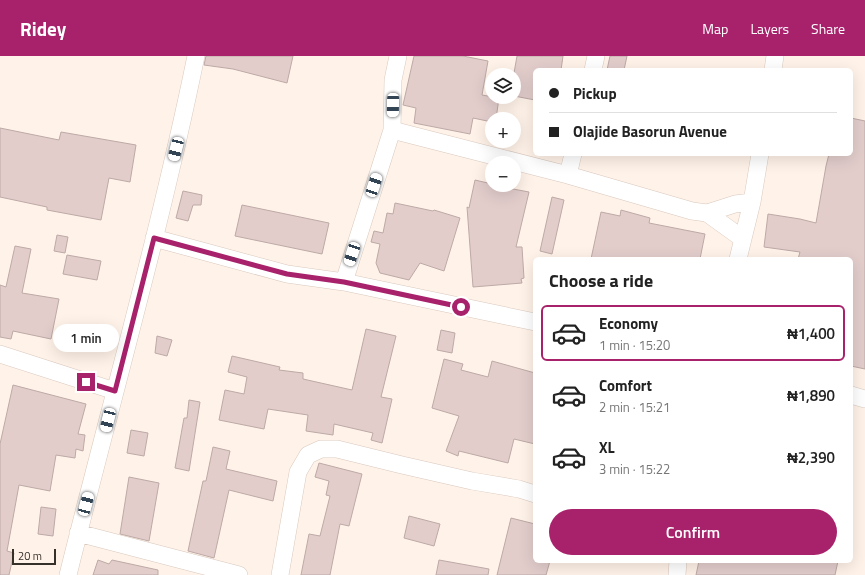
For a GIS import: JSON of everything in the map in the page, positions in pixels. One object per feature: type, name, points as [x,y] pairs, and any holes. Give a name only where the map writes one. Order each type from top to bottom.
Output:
[{"type":"street","points":[[68,575],[154,238],[183,119],[196,56]]},
{"type":"street","points":[[344,282],[392,130],[393,80],[398,56]]},
{"type":"street","points":[[593,68],[596,56]]},
{"type":"street","points":[[773,68],[775,56]]},
{"type":"street","points":[[392,130],[568,175],[692,211],[707,213],[735,204],[752,202]]},
{"type":"street","points":[[568,175],[573,156]]},
{"type":"street","points":[[738,257],[752,202],[760,156]]},
{"type":"street","points":[[707,213],[743,239]]},
{"type":"street","points":[[154,238],[287,274],[344,282],[533,322]]},
{"type":"street","points":[[0,354],[115,391]]},
{"type":"street","points":[[853,396],[865,399]]},
{"type":"street","points":[[280,575],[298,472],[308,455],[321,449],[337,449],[472,481],[519,489],[533,493]]},
{"type":"street","points":[[78,533],[239,575]]},
{"type":"street","points":[[677,575],[678,563]]},
{"type":"building","points":[[206,56],[293,56],[287,83],[233,69],[204,65]]},
{"type":"building","points":[[414,56],[463,56],[488,61],[487,68],[485,68],[482,95],[485,96],[485,104],[498,104],[497,112],[485,112],[485,121],[473,118],[470,134],[414,123],[416,108],[403,105]]},
{"type":"building","points":[[517,56],[563,56],[561,68],[533,68],[533,100],[521,97],[521,68],[515,68]]},
{"type":"building","points":[[610,56],[627,56],[624,68],[607,68]]},
{"type":"building","points":[[853,118],[865,121],[865,369],[853,366],[853,257],[799,257],[800,252],[764,247],[768,214],[816,223],[828,156],[853,156]]},
{"type":"building","points":[[0,128],[59,140],[61,132],[136,145],[130,182],[109,178],[101,220],[47,210],[47,207],[0,197]]},
{"type":"building","points":[[475,180],[485,182],[485,192],[521,192],[521,190],[529,192],[516,247],[522,247],[524,278],[521,279],[522,283],[473,287],[467,207],[469,208]]},
{"type":"building","points":[[183,191],[202,195],[201,205],[193,205],[188,221],[176,218]]},
{"type":"building","points":[[552,197],[564,200],[552,254],[540,251]]},
{"type":"building","points":[[395,203],[434,210],[460,218],[444,271],[420,263],[409,280],[380,273],[376,263],[380,244],[371,242],[374,231],[383,233],[387,213],[393,214]]},
{"type":"building","points":[[242,205],[329,223],[322,254],[235,236]]},
{"type":"building","points":[[621,210],[650,218],[649,223],[705,234],[700,257],[591,257],[601,212],[620,216]]},
{"type":"building","points":[[57,235],[68,237],[65,253],[54,251]]},
{"type":"building","points":[[15,246],[31,249],[22,293],[59,299],[51,339],[13,331],[11,339],[0,337],[0,285],[6,287]]},
{"type":"building","points":[[67,255],[101,261],[97,280],[63,274]]},
{"type":"building","points":[[366,329],[396,336],[381,397],[392,399],[382,443],[371,440],[373,433],[334,424],[333,435],[306,431],[308,415],[268,409],[264,429],[219,420],[225,390],[244,394],[247,377],[228,372],[232,356],[280,367],[279,370],[303,373],[303,379],[352,390]]},
{"type":"building","points":[[441,330],[455,333],[452,353],[437,350]]},
{"type":"building","points":[[157,336],[172,340],[167,356],[155,353]]},
{"type":"building","points":[[444,359],[463,364],[461,370],[488,377],[492,361],[533,372],[533,444],[514,439],[508,463],[459,451],[458,456],[446,451],[459,416],[432,408]]},
{"type":"building","points":[[13,385],[86,404],[78,434],[85,435],[83,451],[76,449],[75,458],[56,455],[50,491],[19,485],[7,551],[14,553],[9,575],[0,575],[0,444]]},
{"type":"building","points":[[189,400],[200,402],[189,471],[175,468],[184,418],[187,418]]},
{"type":"building","points":[[131,430],[148,433],[144,456],[127,453]]},
{"type":"building","points":[[213,447],[230,451],[226,469],[277,481],[273,501],[229,490],[214,558],[188,551],[203,481],[206,481]]},
{"type":"building","points":[[319,463],[362,474],[349,526],[340,524],[330,575],[301,575],[309,534],[320,536],[330,496],[326,495],[329,481],[315,477]]},
{"type":"building","points":[[129,477],[159,483],[149,541],[120,534]]},
{"type":"building","points":[[41,507],[56,509],[53,536],[38,534]]},
{"type":"building","points":[[409,516],[440,524],[434,546],[404,538]]},
{"type":"building","points":[[511,518],[533,524],[533,563],[549,563],[546,575],[497,575]]},
{"type":"building","points":[[98,560],[109,564],[112,560],[158,570],[158,575],[93,575]]},
{"type":"building","points":[[439,560],[489,569],[488,575],[436,575]]},
{"type":"building","points":[[699,563],[838,563],[835,575],[696,575]]},
{"type":"route","points":[[86,382],[115,391],[154,238],[287,274],[344,282],[461,307]]}]
